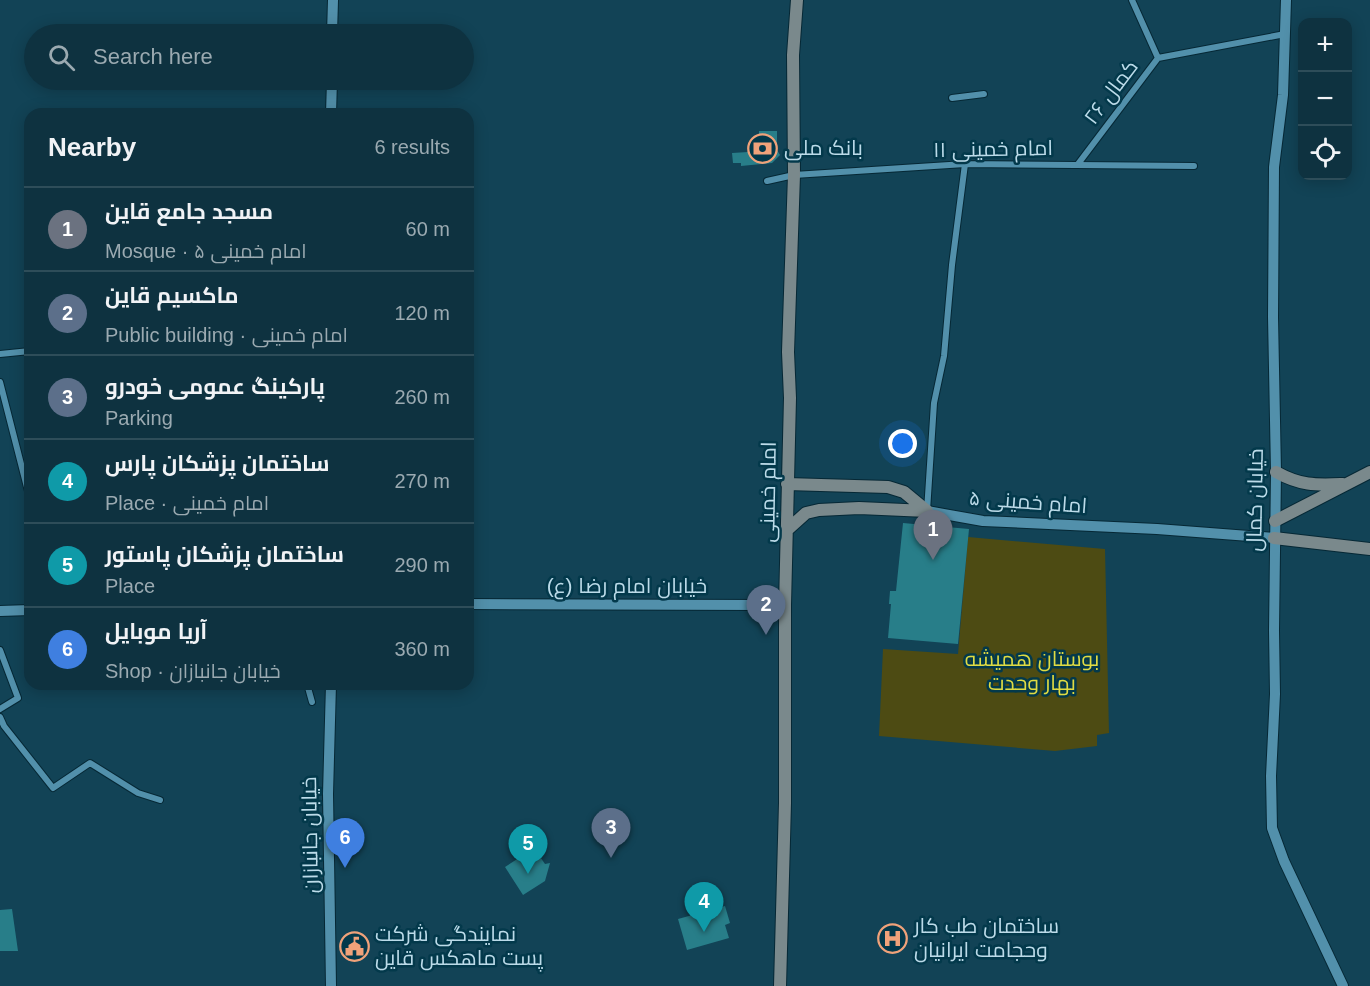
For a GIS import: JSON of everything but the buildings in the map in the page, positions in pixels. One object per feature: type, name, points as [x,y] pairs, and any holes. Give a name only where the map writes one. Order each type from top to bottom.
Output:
[{"type":"main road","name":"امام خمینی","points":[[780,986],[785,803],[785,605],[790,398],[788,352],[794,175],[793,55],[797,0]]},
{"type":"main road","points":[[1276,472],[1289,480],[1306,485],[1348,484]]},
{"type":"main road","points":[[1275,521],[1370,472]]},
{"type":"main road","name":"امام خمینی ۵","points":[[787,484],[888,487],[904,492],[927,511]]},
{"type":"main road","points":[[786,531],[806,513],[819,510],[859,508],[927,511]]},
{"type":"main road","points":[[1274,538],[1370,549]]},
{"type":"street","points":[[332,24],[333,0]]},
{"type":"street","points":[[1132,0],[1158,58]]},
{"type":"street","name":"خیابان کمال","points":[[1286,0],[1284,95],[1274,167],[1273,317],[1276,472],[1272,828],[1284,861],[1343,986]]},
{"type":"street","name":"کمال ۲۶","points":[[1078,164],[1158,58],[1286,34]]},
{"type":"street","points":[[331,108],[332,90]]},
{"type":"street","points":[[952,98],[984,94]]},
{"type":"street","points":[[927,511],[934,403],[944,356],[952,265],[965,164]]},
{"type":"street","name":"امام خمینی ۱۱","points":[[767,181],[794,175],[965,164],[1194,166]]},
{"type":"street","points":[[0,354],[24,352]]},
{"type":"street","points":[[0,382],[24,476]]},
{"type":"street","name":"امام خمینی ۵","points":[[927,511],[983,521],[1138,528],[1274,538]]},
{"type":"street","name":"خیابان امام رضا (ع)","points":[[474,604],[785,605]]},
{"type":"street","points":[[0,611],[24,610]]},
{"type":"street","points":[[0,650],[18,698],[0,708]]},
{"type":"street","points":[[309,690],[312,702]]},
{"type":"street","name":"خیابان جانبازان","points":[[331,690],[328,794],[331,986]]},
{"type":"street","points":[[0,717],[4,726],[53,788],[90,763],[138,793],[160,800]]},
{"type":"green space","name":"بوستان همیشه بهار وحدت","points":[[968,537],[1105,549],[1109,733],[1097,735],[1097,746],[1055,751],[879,736],[883,649],[958,654]]},
{"type":"place","name":"بانک ملی","points":[[763,148]]},
{"type":"place","name":"مسجد جامع قاین","points":[[933,560]]},
{"type":"place","name":"ماکسیم قاین","points":[[766,635]]},
{"type":"place","name":"پارکینگ عمومی خودرو","points":[[611,858]]},
{"type":"place","name":"آریا موبایل","points":[[345,868]]},
{"type":"place","name":"ساختمان پزشکان پاستور","points":[[528,874]]},
{"type":"place","name":"ساختمان پزشکان پارس","points":[[704,932]]},
{"type":"place","name":"ساختمان طب کار و‌حجامت ایرانیان","points":[[893,938]]},
{"type":"place","name":"نمایندگی شرکت پست ماهکس قاین","points":[[354,946]]}]
